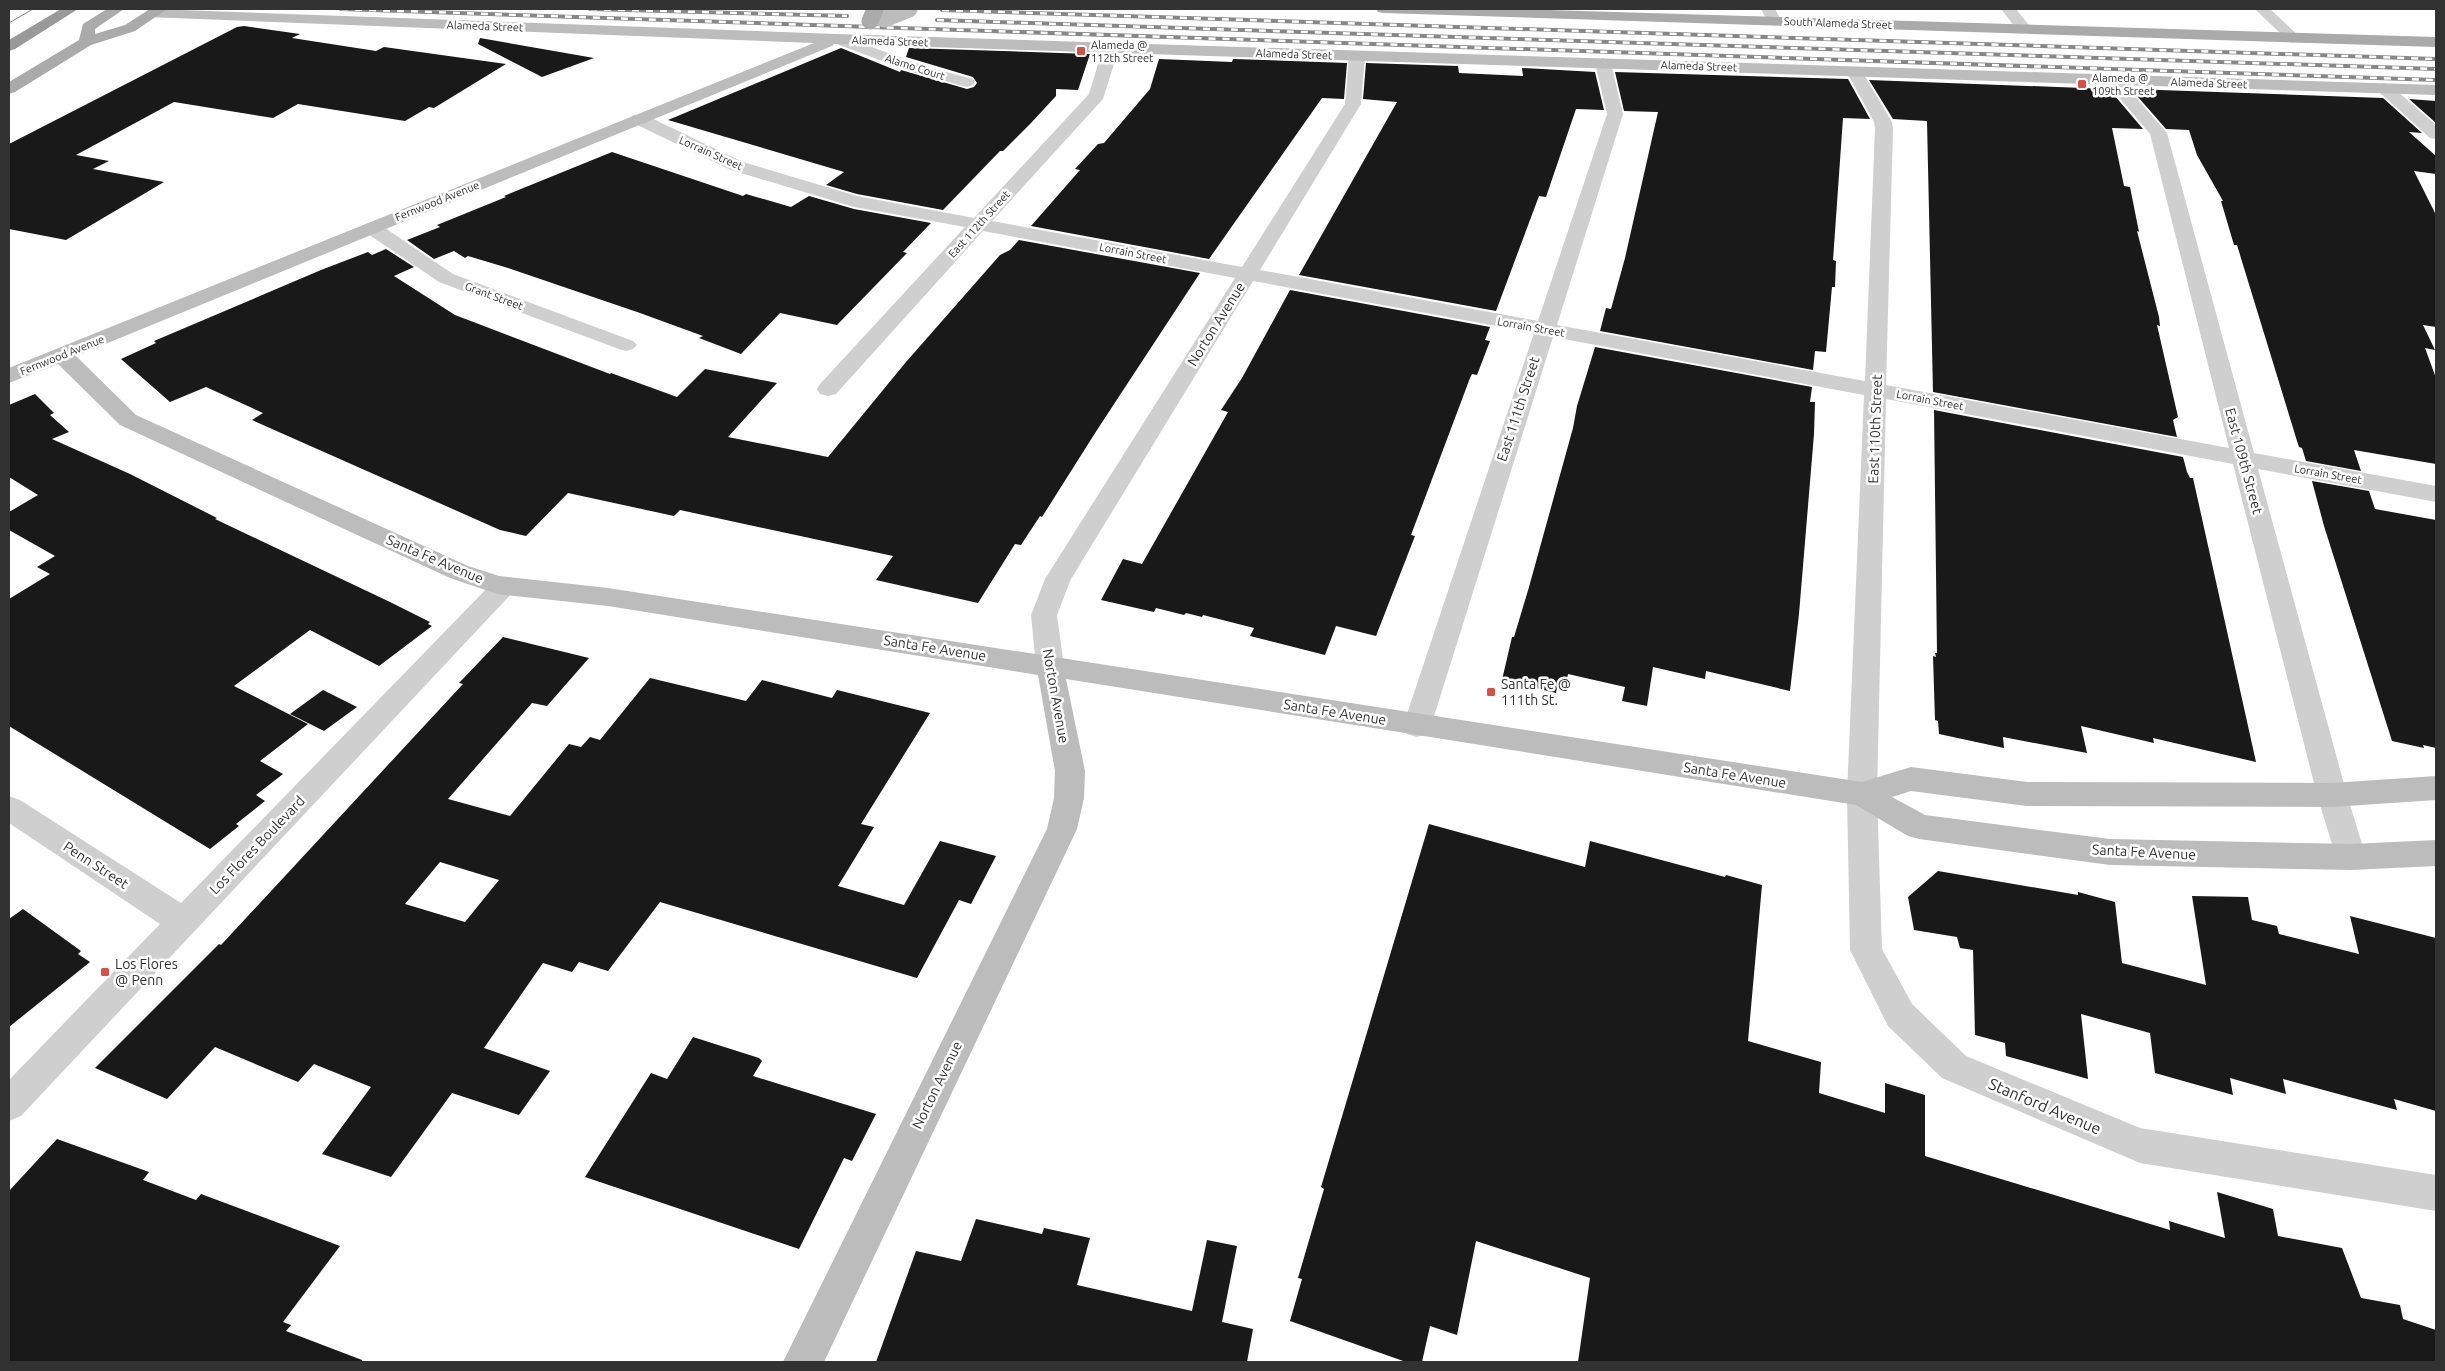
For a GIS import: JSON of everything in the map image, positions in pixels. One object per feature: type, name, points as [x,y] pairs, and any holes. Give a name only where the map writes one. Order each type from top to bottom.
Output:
[{"type":"highway","points":[[9,46],[71,9]]},
{"type":"main road","points":[[86,42],[88,27],[117,9]]},
{"type":"main road","name":"South Alameda Street","points":[[1383,9],[1770,15],[2024,29],[2293,38]]},
{"type":"main road","points":[[9,89],[86,42],[130,28],[157,11]]},
{"type":"main road","points":[[2293,38],[2436,42]]},
{"type":"street","name":"Fernwood Avenue","points":[[9,376],[836,39],[874,19],[909,9]]},
{"type":"street","points":[[2008,9],[2024,29]]},
{"type":"street","points":[[2262,9],[2293,38]]},
{"type":"street","name":"Alameda Street","points":[[157,11],[836,39],[2436,90]]},
{"type":"street","name":"Alamo Court","points":[[836,39],[921,70],[967,82]]},
{"type":"street","name":"East 112th Street","points":[[828,389],[1096,95],[1111,48]]},
{"type":"street","name":"Norton Avenue","points":[[803,1362],[1062,829],[1069,798],[1070,771],[1050,666],[1044,615],[1058,579],[1353,104],[1357,56]]},
{"type":"street","name":"East 111th Street","points":[[1417,726],[1615,114],[1602,63]]},
{"type":"street","name":"East 110th Street","points":[[1854,71],[1884,126],[1862,794]]},
{"type":"street","name":"East 109th Street","points":[[2112,80],[2158,133],[2242,458],[2332,795],[2351,857]]},
{"type":"street","points":[[2384,88],[2436,134]]},
{"type":"street","name":"Lorrain Street","points":[[639,119],[737,166],[854,201],[2436,494]]},
{"type":"street","name":"Grant Street","points":[[372,228],[446,278],[626,345]]},
{"type":"street","name":"Santa Fe Avenue","points":[[62,354],[128,420],[458,572],[504,586],[608,597],[1417,726],[1862,794],[1918,827],[2007,840],[2110,852],[2351,857],[2436,853]]},
{"type":"street","name":"Los Flores Boulevard","points":[[9,1104],[504,586]]},
{"type":"street","name":"Santa Fe Avenue","points":[[1862,794],[1911,780],[2027,794],[2332,795],[2436,788]]},
{"type":"street","name":"Stanford Avenue","points":[[1862,794],[1866,950],[1900,1015],[1954,1067],[2140,1146],[2436,1193]]},
{"type":"street","name":"Penn Street","points":[[9,808],[184,922]]},
{"type":"building","points":[[244,26],[300,34],[292,38],[376,51],[384,47],[506,64],[434,108],[429,107],[405,121],[298,104],[273,118],[174,102],[76,155],[109,161],[93,169],[164,182],[66,240],[9,229],[9,144],[237,27]]},
{"type":"building","points":[[480,38],[594,58],[542,77],[478,44]]},
{"type":"building","points":[[841,48],[900,72],[901,70],[967,89],[974,87],[977,83],[973,77],[906,57],[909,48],[1090,54],[1078,90],[1056,89],[1056,96],[1031,123],[1003,151],[1000,151],[943,210],[857,194],[826,185],[844,172],[668,120]]},
{"type":"building","points":[[1159,59],[1232,62],[1233,59],[1347,63],[1344,99],[1322,98],[1209,259],[1031,226],[1080,170],[1075,169],[1098,144],[1104,143],[1150,89]]},
{"type":"building","points":[[1366,63],[1458,66],[1459,73],[1523,76],[1522,68],[1595,72],[1604,110],[1576,109],[1546,197],[1539,196],[1496,311],[1299,275],[1397,102],[1363,99]]},
{"type":"building","points":[[1615,72],[1848,79],[1870,119],[1843,118],[1833,260],[1836,261],[1835,287],[1832,287],[1826,352],[1815,351],[1813,370],[1600,331],[1606,308],[1611,309],[1625,258],[1658,112],[1624,111]]},
{"type":"building","points":[[1869,80],[2109,89],[2143,129],[2112,128],[2124,186],[2130,187],[2139,232],[2137,231],[2159,317],[2160,326],[2157,325],[2178,417],[2173,420],[2177,437],[1933,392],[1927,121],[1893,119]]},
{"type":"building","points":[[2131,89],[2383,98],[2422,133],[2409,132],[2436,156],[2436,174],[2414,171],[2436,215],[2436,327],[2423,325],[2435,350],[2425,348],[2436,378],[2436,464],[2354,450],[2361,471],[2306,461],[2302,448],[2299,447],[2297,441],[2237,245],[2234,245],[2221,201],[2223,201],[2197,155],[2189,130],[2166,129]]},
{"type":"building","points":[[2409,99],[2436,101],[2436,123]]},
{"type":"building","points":[[612,152],[743,196],[746,194],[791,207],[809,196],[854,209],[931,223],[903,252],[907,253],[837,325],[780,313],[741,354],[699,338],[703,336],[640,313],[508,268],[468,256],[465,258],[454,251],[434,259],[407,240],[440,227],[437,225],[506,197],[504,196]]},
{"type":"building","points":[[1019,240],[1200,273],[1042,517],[1040,516],[1021,545],[1015,544],[978,603],[876,580],[893,556],[680,510],[674,516],[568,493],[526,536],[500,530],[252,420],[263,413],[206,387],[170,402],[121,359],[156,343],[154,341],[321,270],[368,252],[372,255],[386,249],[414,267],[394,276],[455,315],[610,374],[677,397],[705,369],[777,383],[728,437],[828,457],[906,362],[1000,255],[1010,250]]},
{"type":"building","points":[[1290,290],[1490,327],[1485,340],[1490,341],[1477,375],[1472,374],[1470,378],[1411,535],[1415,536],[1376,636],[1336,626],[1325,655],[1250,636],[1254,628],[1203,615],[1202,617],[1186,613],[1184,615],[1156,608],[1154,612],[1101,600],[1123,559],[1142,564],[1228,412],[1221,410],[1242,378]]},
{"type":"building","points":[[1595,347],[1812,387],[1810,402],[1815,402],[1814,434],[1799,614],[1790,691],[1706,671],[1705,679],[1653,667],[1647,706],[1622,701],[1625,687],[1568,674],[1566,684],[1558,682],[1556,693],[1502,680],[1512,637],[1514,637],[1529,587],[1573,428],[1577,406]]},
{"type":"building","points":[[35,394],[54,413],[50,415],[69,432],[52,439],[130,474],[217,518],[215,519],[430,622],[428,624],[432,626],[379,666],[310,630],[234,686],[308,724],[260,761],[283,774],[256,795],[265,801],[236,824],[239,826],[210,849],[9,726],[9,599],[50,574],[37,567],[55,556],[9,530],[9,512],[38,495],[9,477],[9,405]]},
{"type":"building","points":[[1934,410],[2183,457],[2187,472],[2190,478],[2193,478],[2256,762],[2153,738],[2154,743],[2081,726],[2087,753],[2003,737],[2004,748],[1939,734],[1938,721],[1935,720],[1933,656],[1936,657],[1935,653],[1937,653]]},
{"type":"building","points":[[2312,481],[2369,491],[2375,509],[2436,520],[2436,748],[2423,745],[2424,748],[2392,741],[2324,526]]},
{"type":"building","points":[[503,637],[589,658],[547,706],[532,703],[448,799],[510,816],[569,744],[581,747],[590,737],[600,740],[650,678],[746,701],[762,680],[832,698],[837,690],[930,713],[861,824],[874,827],[838,886],[904,905],[940,841],[996,856],[971,904],[959,900],[917,978],[660,902],[608,971],[579,962],[572,972],[543,963],[484,1048],[550,1071],[519,1115],[452,1093],[391,1177],[322,1154],[371,1087],[314,1064],[298,1082],[215,1047],[167,1099],[95,1068],[219,944],[221,945],[463,684],[459,683]],"holes":[[[440,862],[499,880],[465,922],[405,904]]]},
{"type":"building","points":[[323,690],[357,707],[324,731],[290,714]]},
{"type":"building","points":[[1429,824],[1585,867],[1590,841],[1762,885],[1748,1041],[1821,1062],[1819,1093],[1885,1113],[1885,1083],[1925,1095],[1925,1156],[2170,1230],[2169,1221],[2225,1238],[2217,1192],[2273,1209],[2278,1236],[2342,1248],[2361,1298],[2400,1305],[2403,1319],[2436,1330],[2436,1362],[1578,1362],[1590,1278],[1476,1241],[1457,1335],[1430,1326],[1422,1362],[1406,1362],[1290,1321],[1302,1279],[1298,1278],[1324,1189],[1321,1187]]},
{"type":"building","points":[[1938,871],[2078,895],[2078,892],[2115,902],[2122,963],[2206,985],[2192,896],[2248,897],[2252,920],[2277,926],[2279,934],[2359,954],[2350,916],[2436,938],[2436,1111],[2394,1099],[2397,1110],[2283,1079],[2286,1094],[2230,1078],[2233,1095],[2155,1073],[2150,1033],[2081,1014],[2088,1079],[2006,1056],[2005,1043],[1975,1035],[1973,950],[1960,948],[1957,937],[1914,930],[1908,897]]},
{"type":"building","points":[[23,909],[81,951],[78,954],[90,962],[9,1027],[9,919]]},
{"type":"building","points":[[693,1037],[759,1058],[762,1061],[753,1076],[876,1114],[852,1161],[844,1158],[799,1249],[585,1177],[651,1073],[667,1079]]},
{"type":"building","points":[[57,1139],[149,1172],[143,1180],[196,1200],[201,1194],[340,1246],[283,1322],[291,1325],[286,1331],[362,1360],[362,1362],[9,1362],[9,1191]]},
{"type":"building","points":[[976,1219],[1042,1234],[1044,1228],[1090,1238],[1077,1285],[1192,1311],[1207,1240],[1237,1246],[1222,1322],[1253,1329],[1247,1362],[876,1362],[916,1251],[961,1261]]},
{"type":"tram line","points":[[9,23],[33,9]]},
{"type":"railway","points":[[341,9],[2436,80]]},
{"type":"railway","points":[[590,9],[847,16]]},
{"type":"railway","points":[[942,10],[2436,59]]},
{"type":"railway","points":[[937,20],[2436,69]]},
{"type":"place","name":"Alameda @ 112th Street","points":[[1081,51]]},
{"type":"place","name":"Alameda @ 109th Street","points":[[2082,84]]},
{"type":"place","name":"Santa Fe @ 111th St.","points":[[1491,692]]},
{"type":"place","name":"Los Flores @ Penn","points":[[105,972]]}]
